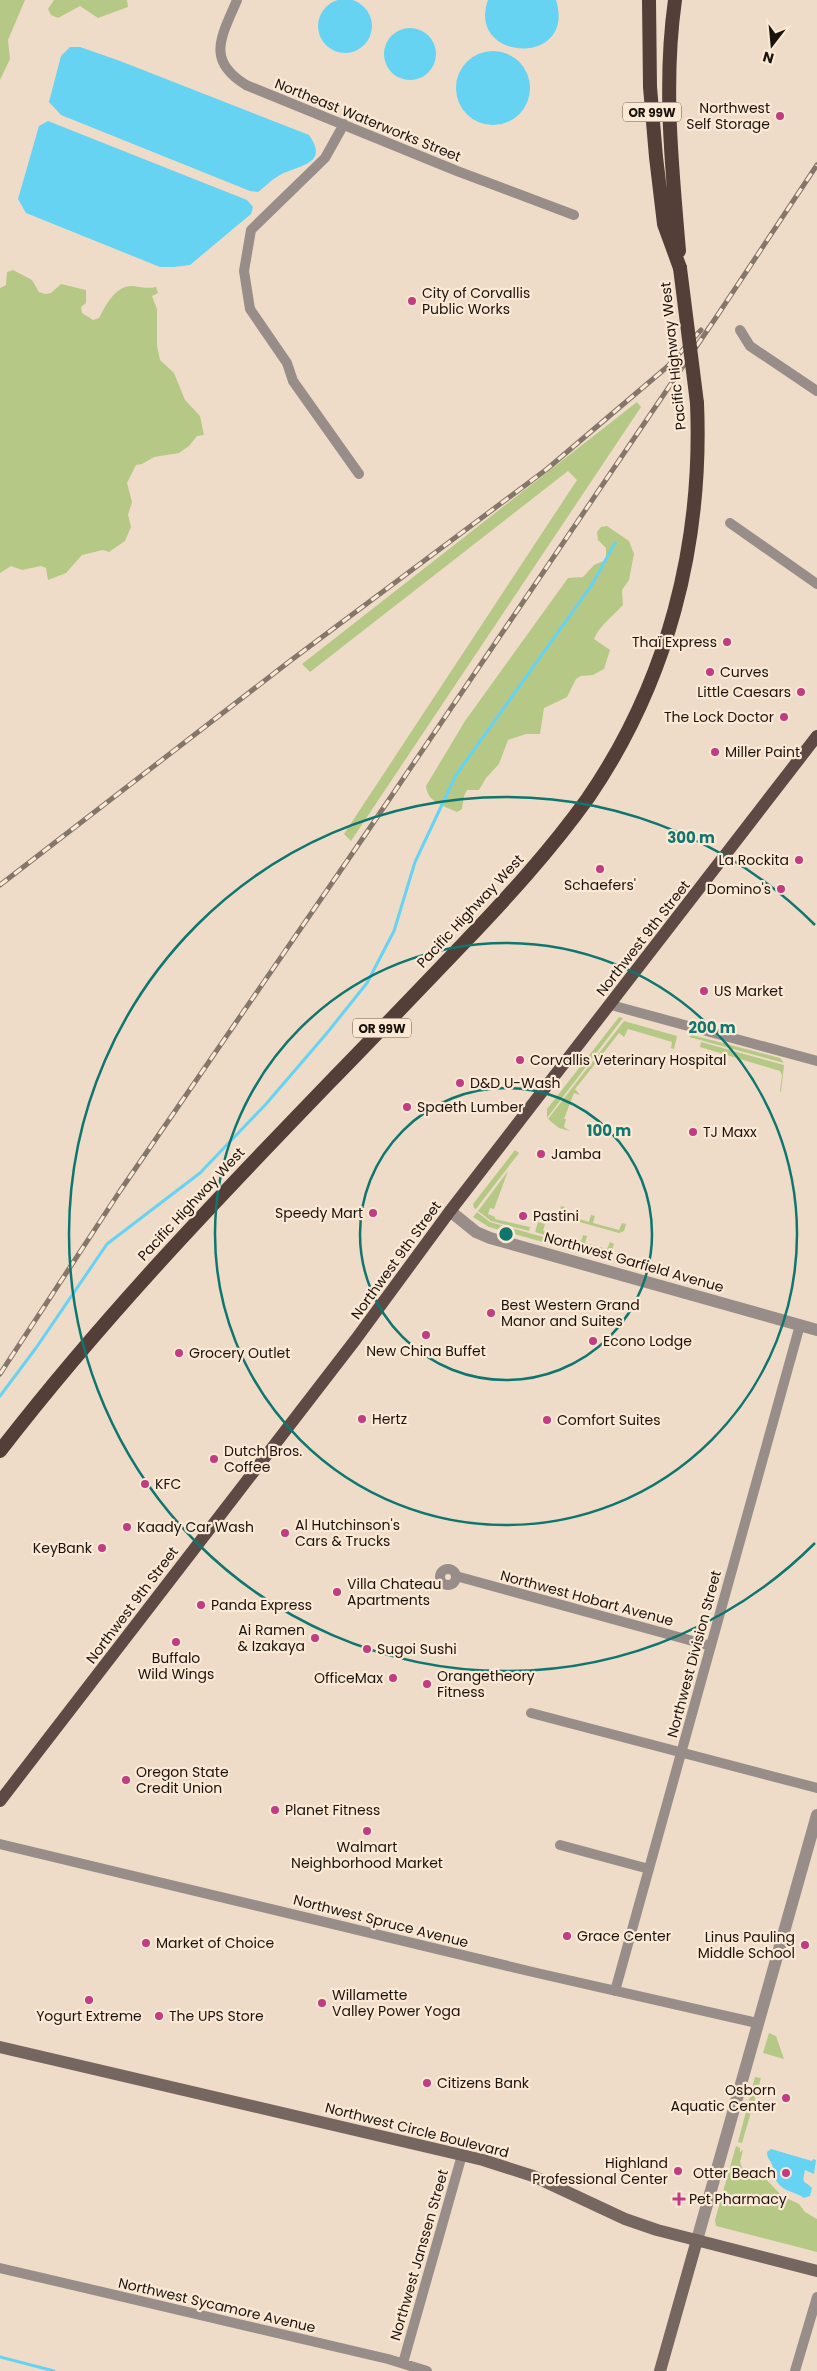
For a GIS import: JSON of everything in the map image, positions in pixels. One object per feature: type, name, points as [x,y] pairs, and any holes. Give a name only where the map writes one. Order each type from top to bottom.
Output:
[{"type":"highway","name":"OR 99W","points":[[649,0],[650,87],[656,156],[664,224],[680,268]]},
{"type":"highway","name":"OR 99W","points":[[675,0],[668,90],[669,138],[680,268]]},
{"type":"highway","name":"Pacific Highway West","points":[[0,1451],[64,1369],[114,1311],[250,1165],[498,907],[548,850],[588,797],[616,751],[639,708],[679,599],[688,558],[696,500],[697,403],[680,268]]},
{"type":"main road","name":"Northwest 9th Street","points":[[0,1801],[356,1339],[450,1211],[816,739]]},
{"type":"main road","name":"Northwest Circle Boulevard","points":[[0,2047],[462,2155],[533,2176],[624,2219],[817,2272]]},
{"type":"main road","points":[[660,2371],[697,2240]]},
{"type":"street","name":"Northeast Waterworks Street","points":[[238,0],[225,29],[219,49],[221,59],[227,71],[246,85],[474,177],[574,214]]},
{"type":"street","points":[[344,124],[326,158],[251,230],[244,270],[250,309],[287,363],[293,381],[359,474]]},
{"type":"street","points":[[740,330],[750,346],[817,391]]},
{"type":"street","points":[[730,523],[817,584]]},
{"type":"street","points":[[611,1004],[817,1061]]},
{"type":"street","name":"Northwest Garfield Avenue","points":[[450,1211],[476,1232],[490,1238],[817,1330]]},
{"type":"street","name":"Northwest Division Street","points":[[615,1991],[800,1325]]},
{"type":"street","name":"Northwest Hobart Avenue","points":[[456,1576],[711,1646]]},
{"type":"street","points":[[531,1713],[817,1788]]},
{"type":"street","points":[[697,2240],[817,1815]]},
{"type":"street","name":"Northwest Spruce Avenue","points":[[0,1844],[615,1991],[757,2023]]},
{"type":"street","points":[[560,1845],[649,1869]]},
{"type":"street","name":"Northwest Janssen Street","points":[[403,2363],[462,2155]]},
{"type":"street","name":"Northwest Sycamore Avenue","points":[[0,2268],[403,2363],[427,2371]]},
{"type":"street","points":[[795,2371],[817,2296]]},
{"type":"green space","points":[[0,0],[25,0],[8,40],[10,59],[0,80]]},
{"type":"green space","points":[[54,0],[127,0],[128,7],[98,18],[80,6],[58,18],[51,15],[48,9]]},
{"type":"green space","points":[[13,270],[32,280],[39,292],[45,294],[51,293],[61,284],[86,290],[86,303],[81,307],[82,313],[93,320],[99,318],[112,297],[121,289],[132,286],[156,287],[158,293],[152,296],[157,309],[157,346],[160,360],[174,373],[185,400],[200,416],[204,435],[197,436],[189,446],[179,453],[154,457],[142,464],[136,465],[127,483],[132,502],[128,515],[131,527],[125,541],[109,552],[103,550],[82,555],[66,573],[48,580],[46,568],[41,566],[22,570],[11,566],[0,573],[0,288],[6,285],[7,272]]},
{"type":"green space","points":[[637,402],[641,407],[351,841],[344,834],[577,480],[568,471],[310,672],[302,664]]},
{"type":"green space","points":[[607,526],[629,541],[634,554],[629,580],[622,590],[623,605],[603,625],[594,639],[610,650],[604,669],[593,675],[581,676],[576,679],[567,697],[544,708],[540,734],[526,734],[508,740],[499,764],[486,778],[479,790],[467,790],[462,809],[457,812],[437,803],[429,796],[426,786],[465,721],[568,578],[583,577],[594,565],[606,560],[606,548],[598,540],[597,532],[601,527]]},
{"type":"green space","points":[[619,1017],[623,1018],[547,1118],[547,1109]]},
{"type":"green space","points":[[624,1021],[677,1036],[674,1049],[671,1048],[672,1042],[628,1029],[624,1037],[619,1033],[601,1056],[606,1060],[605,1062],[599,1059],[575,1089],[580,1095],[574,1093],[564,1119],[566,1119],[564,1127],[570,1131],[559,1128],[548,1119]]},
{"type":"green space","points":[[692,1035],[780,1058],[784,1063],[689,1037]]},
{"type":"green space","points":[[701,1042],[784,1065],[781,1092],[782,1075],[780,1071],[700,1047]]},
{"type":"green space","points":[[515,1150],[519,1153],[476,1209],[474,1208],[473,1204]]},
{"type":"green space","points":[[508,1171],[494,1209],[490,1208],[488,1214],[495,1217],[495,1219],[530,1227],[529,1231],[491,1221],[478,1211]]},
{"type":"green space","points":[[561,1206],[565,1207],[563,1214],[589,1222],[591,1215],[595,1216],[593,1223],[619,1230],[622,1223],[626,1224],[624,1231],[619,1233],[558,1216]]},
{"type":"green space","points":[[477,1212],[490,1222],[610,1256],[604,1259],[489,1227],[473,1217]]},
{"type":"green space","points":[[538,1222],[545,1224],[543,1231],[581,1242],[583,1235],[587,1236],[585,1243],[607,1249],[610,1242],[614,1244],[611,1254],[535,1232]]},
{"type":"green space","points":[[769,2033],[776,2036],[784,2059],[763,2053]]},
{"type":"green space","points":[[755,2077],[761,2078],[742,2143],[738,2142]]},
{"type":"green space","points":[[736,2146],[740,2148],[740,2152],[743,2150],[740,2162],[743,2170],[754,2173],[756,2176],[758,2174],[762,2175],[782,2196],[799,2204],[805,2212],[817,2219],[817,2252],[716,2226],[715,2220]]},
{"type":"water","points":[[345,-1],[355,1],[364,7],[370,16],[372,26],[370,36],[364,45],[355,51],[345,53],[335,51],[326,45],[320,36],[318,26],[320,16],[326,7],[335,1]]},
{"type":"water","points":[[488,0],[556,0],[558,22],[551,37],[538,46],[522,48],[505,45],[492,36],[485,21]]},
{"type":"water","points":[[410,28],[420,30],[428,36],[434,44],[436,54],[434,64],[428,72],[420,78],[410,80],[400,78],[392,72],[386,64],[384,54],[386,44],[392,36],[400,30]]},
{"type":"water","points":[[70,47],[80,47],[120,61],[309,135],[315,145],[316,152],[314,158],[303,166],[277,177],[258,192],[250,191],[61,115],[49,102],[61,56]]},
{"type":"water","points":[[486,51],[500,51],[514,57],[524,67],[530,81],[528,102],[514,119],[500,125],[486,125],[472,119],[462,109],[456,95],[456,81],[462,67],[472,57]]},
{"type":"water","points":[[48,121],[247,200],[253,207],[251,214],[190,265],[160,267],[26,213],[18,199],[39,126]]},
{"type":"water","name":"Otter Beach","points":[[771,2149],[812,2161],[813,2159],[816,2160],[814,2174],[805,2170],[804,2175],[804,2181],[812,2188],[810,2196],[804,2198],[784,2189],[778,2183],[767,2154]]},
{"type":"waterway","points":[[0,1396],[36,1348],[107,1244],[200,1173],[266,1104],[367,983],[394,931],[415,862],[456,775],[591,586],[615,543]]},
{"type":"waterway","points":[[0,2357],[54,2371]]},
{"type":"railway","points":[[0,1374],[120,1191],[365,835],[715,319],[817,165]]},
{"type":"railway","points":[[0,885],[290,661],[547,469],[667,367],[701,330]]},
{"type":"place","name":"Northwest Self Storage","points":[[780,116]]},
{"type":"place","name":"City of Corvallis Public Works","points":[[412,301]]},
{"type":"place","name":"Thaï Express","points":[[727,642]]},
{"type":"place","name":"Curves","points":[[710,672]]},
{"type":"place","name":"Little Caesars","points":[[801,692]]},
{"type":"place","name":"The Lock Doctor","points":[[784,717]]},
{"type":"place","name":"Miller Paint","points":[[715,752]]},
{"type":"place","name":"La Rockita","points":[[799,860]]},
{"type":"place","name":"Schaefers'","points":[[600,869]]},
{"type":"place","name":"Domino's","points":[[781,889]]},
{"type":"place","name":"US Market","points":[[704,991]]},
{"type":"place","name":"Corvallis Veterinary Hospital","points":[[520,1060]]},
{"type":"place","name":"D&D U-Wash","points":[[460,1083]]},
{"type":"place","name":"Spaeth Lumber","points":[[407,1107]]},
{"type":"place","name":"TJ Maxx","points":[[693,1132]]},
{"type":"place","name":"Jamba","points":[[541,1154]]},
{"type":"place","name":"Speedy Mart","points":[[373,1213]]},
{"type":"place","name":"Pastini","points":[[523,1216]]},
{"type":"place","name":"Best Western Grand Manor and Suites","points":[[491,1313]]},
{"type":"place","name":"New China Buffet","points":[[426,1335]]},
{"type":"place","name":"Econo Lodge","points":[[593,1341]]},
{"type":"place","name":"Grocery Outlet","points":[[179,1353]]},
{"type":"place","name":"Hertz","points":[[362,1419]]},
{"type":"place","name":"Comfort Suites","points":[[547,1420]]},
{"type":"place","name":"Dutch Bros. Coffee","points":[[214,1459]]},
{"type":"place","name":"KFC","points":[[145,1484]]},
{"type":"place","name":"Kaady Car Wash","points":[[127,1527]]},
{"type":"place","name":"Al Hutchinson's Cars & Trucks","points":[[285,1533]]},
{"type":"place","name":"KeyBank","points":[[102,1548]]},
{"type":"place","name":"Villa Chateau Apartments","points":[[337,1592]]},
{"type":"place","name":"Panda Express","points":[[201,1605]]},
{"type":"place","name":"Ai Ramen & Izakaya","points":[[315,1638]]},
{"type":"place","name":"Buffalo Wild Wings","points":[[176,1642]]},
{"type":"place","name":"Sugoi Sushi","points":[[367,1649]]},
{"type":"place","name":"OfficeMax","points":[[393,1678]]},
{"type":"place","name":"Orangetheory Fitness","points":[[427,1684]]},
{"type":"place","name":"Oregon State Credit Union","points":[[126,1780]]},
{"type":"place","name":"Planet Fitness","points":[[275,1810]]},
{"type":"place","name":"Walmart Neighborhood Market","points":[[367,1831]]},
{"type":"place","name":"Grace Center","points":[[567,1936]]},
{"type":"place","name":"Market of Choice","points":[[146,1943]]},
{"type":"place","name":"Linus Pauling Middle School","points":[[805,1945]]},
{"type":"place","name":"Yogurt Extreme","points":[[89,2000]]},
{"type":"place","name":"Willamette Valley Power Yoga","points":[[322,2003]]},
{"type":"place","name":"The UPS Store","points":[[159,2016]]},
{"type":"place","name":"Citizens Bank","points":[[427,2083]]},
{"type":"place","name":"Osborn Aquatic Center","points":[[786,2098]]},
{"type":"place","name":"Highland Professional Center","points":[[678,2171]]},
{"type":"place","name":"Otter Beach","points":[[786,2173]]},
{"type":"place","name":"Pet Pharmacy","points":[[679,2199]]}]
